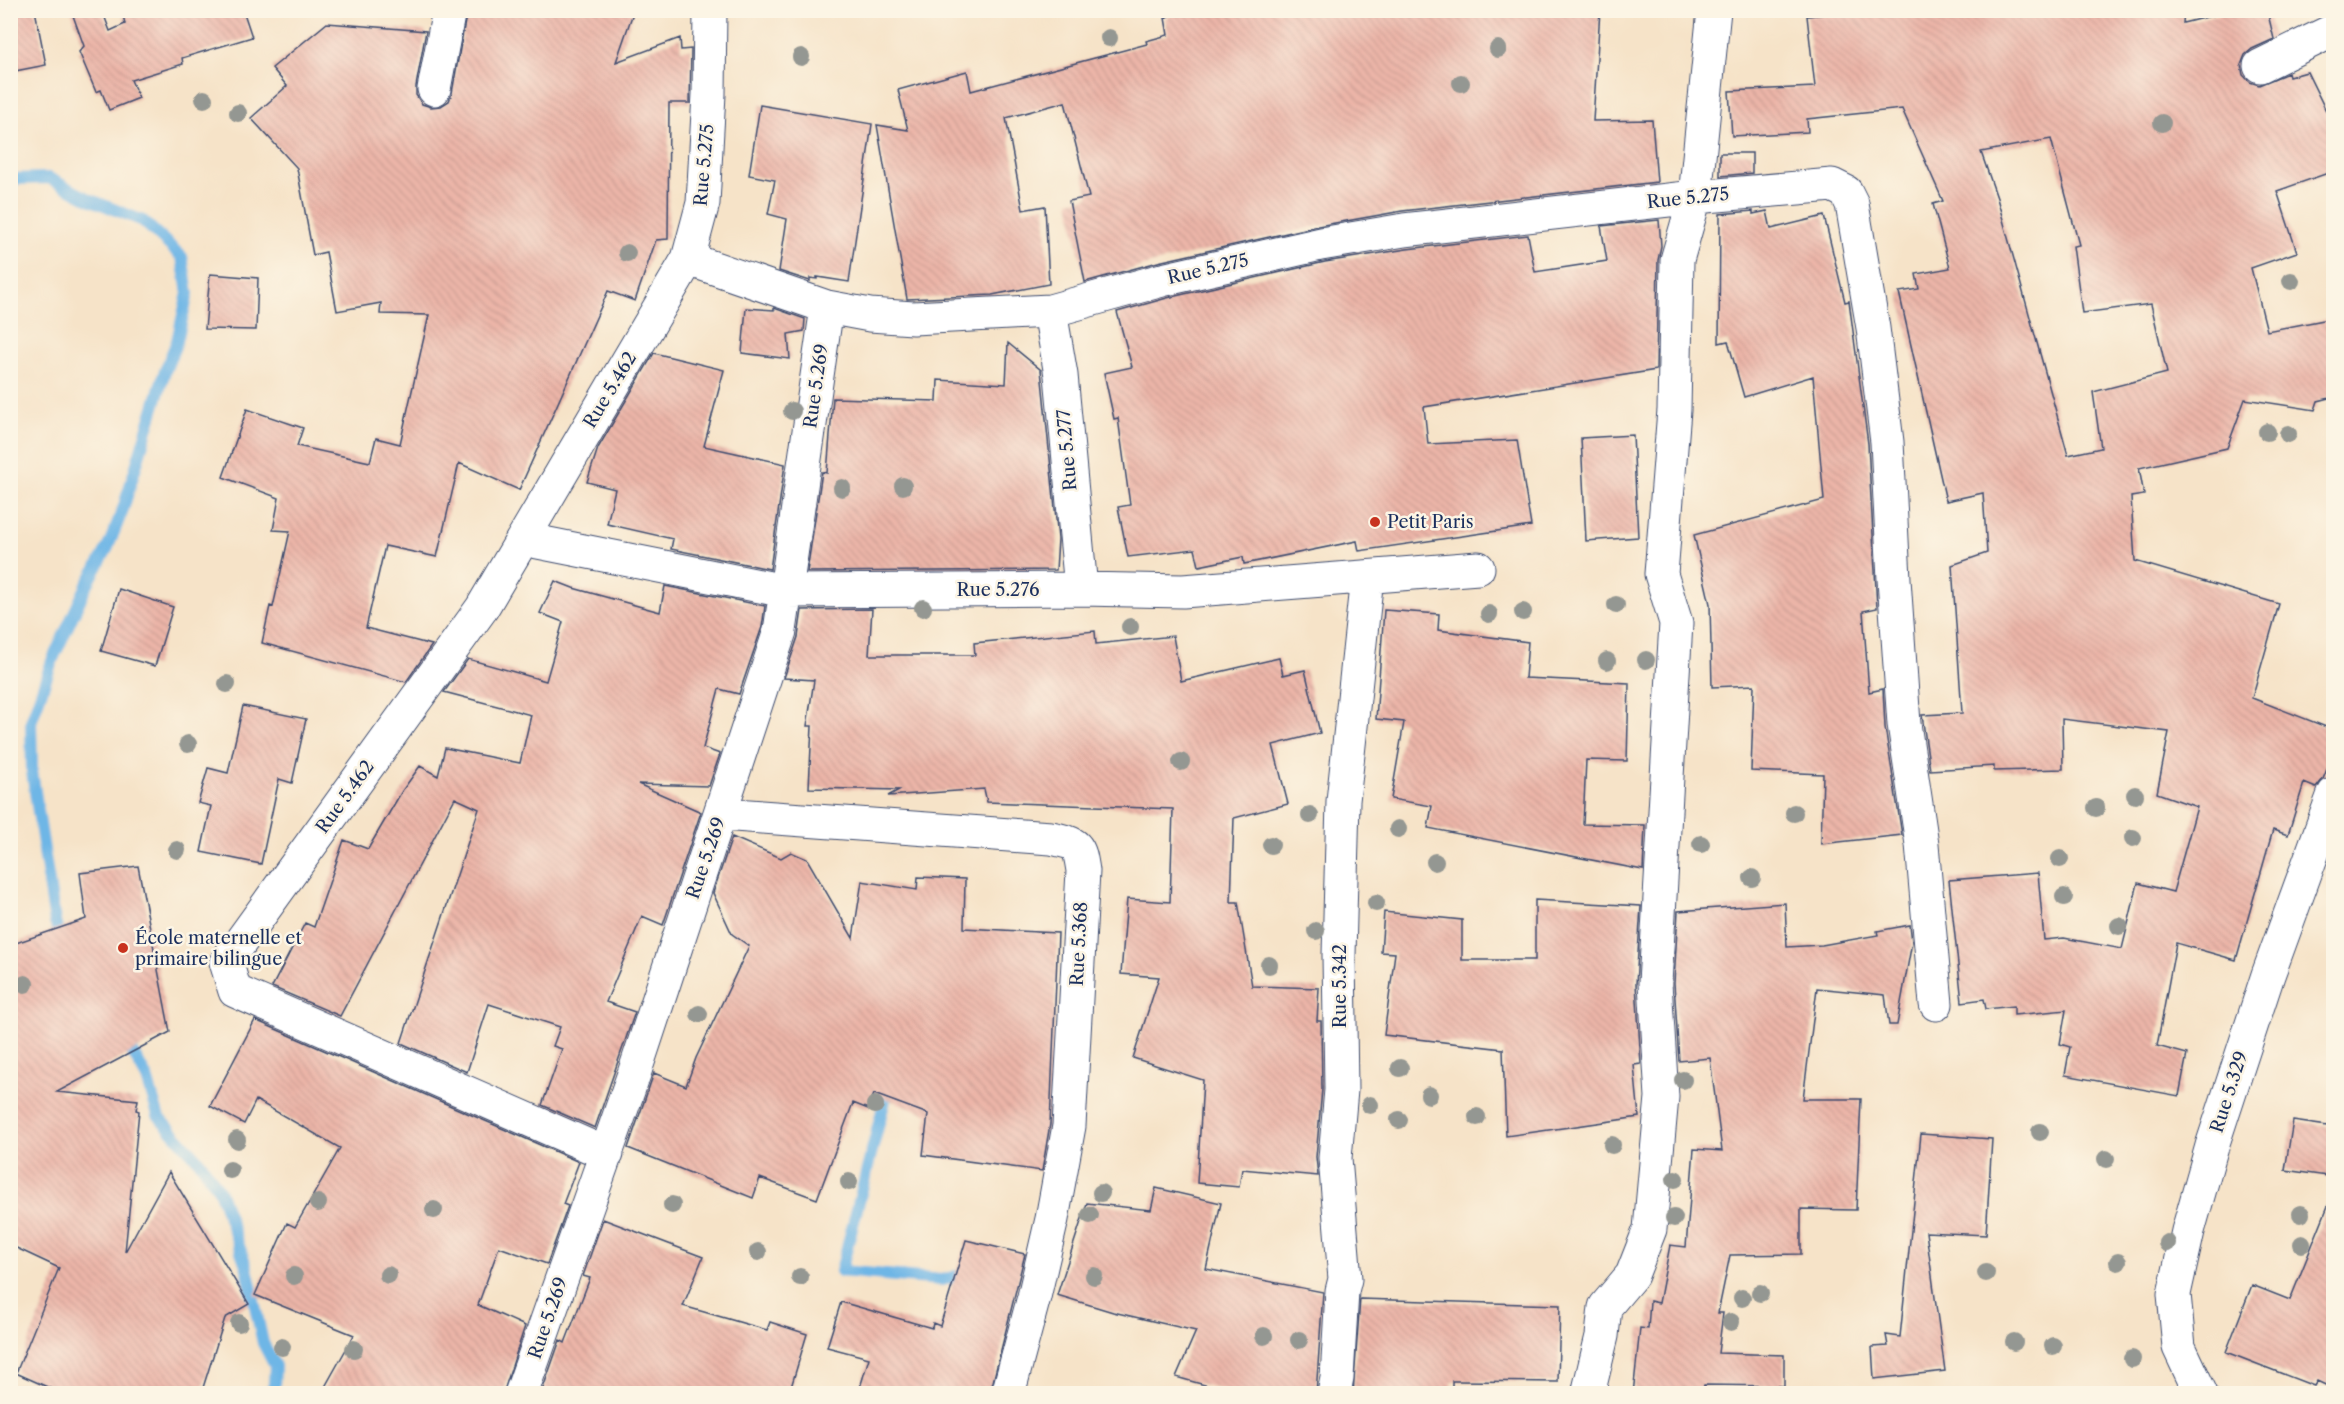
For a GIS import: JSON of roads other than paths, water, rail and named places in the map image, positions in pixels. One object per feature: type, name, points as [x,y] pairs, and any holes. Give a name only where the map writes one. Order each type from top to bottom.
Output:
[{"type":"street","points":[[434,89],[449,10]]},
{"type":"street","name":"Rue 5.275","points":[[710,10],[709,94],[703,203],[688,259],[827,307],[870,315],[913,318],[1050,311],[1162,280],[1321,244],[1404,230],[1695,197],[1832,185],[1846,192],[1852,204],[1873,328],[1887,442],[1905,724],[1922,844],[1936,1004]]},
{"type":"street","points":[[1588,1394],[1602,1335],[1605,1307],[1632,1275],[1650,1229],[1662,1097],[1655,983],[1676,624],[1661,574],[1674,410],[1677,260],[1695,197],[1714,10]]},
{"type":"street","points":[[2260,66],[2334,30]]},
{"type":"street","name":"Rue 5.462","points":[[607,1154],[235,991],[226,962],[482,608],[688,259]]},
{"type":"street","name":"Rue 5.269","points":[[521,1394],[607,1154],[704,860],[722,814],[780,632],[827,307]]},
{"type":"street","name":"Rue 5.277","points":[[1050,311],[1061,375],[1081,590]]},
{"type":"street","name":"Rue 5.276","points":[[522,539],[785,591],[1183,591],[1478,568]]},
{"type":"street","name":"Rue 5.342","points":[[1334,1394],[1342,1291],[1345,1279],[1335,1158],[1341,1090],[1339,955],[1343,801],[1367,578]]},
{"type":"street","name":"Rue 5.329","points":[[2201,1394],[2180,1347],[2174,1294],[2188,1231],[2212,1146],[2268,975],[2334,795]]},
{"type":"street","name":"Rue 5.368","points":[[722,814],[1051,838],[1070,842],[1080,850],[1083,871],[1069,1126],[1049,1230],[1008,1394]]},
{"type":"waterway","points":[[10,179],[49,178],[89,199],[143,221],[182,257],[188,293],[177,341],[165,371],[123,509],[108,547],[86,587],[52,661],[31,722],[32,772],[55,922],[62,943]]},
{"type":"waterway","points":[[125,1039],[147,1078],[158,1115]]},
{"type":"waterway","points":[[889,1084],[841,1271],[942,1280],[968,1273]]},
{"type":"waterway","points":[[161,1119],[201,1163],[219,1190],[247,1268],[263,1343],[275,1366],[274,1385],[270,1394]]},
{"type":"place","name":"Petit Paris","points":[[1375,522]]},
{"type":"place","name":"École maternelle et primaire bilingue","points":[[123,948]]}]
